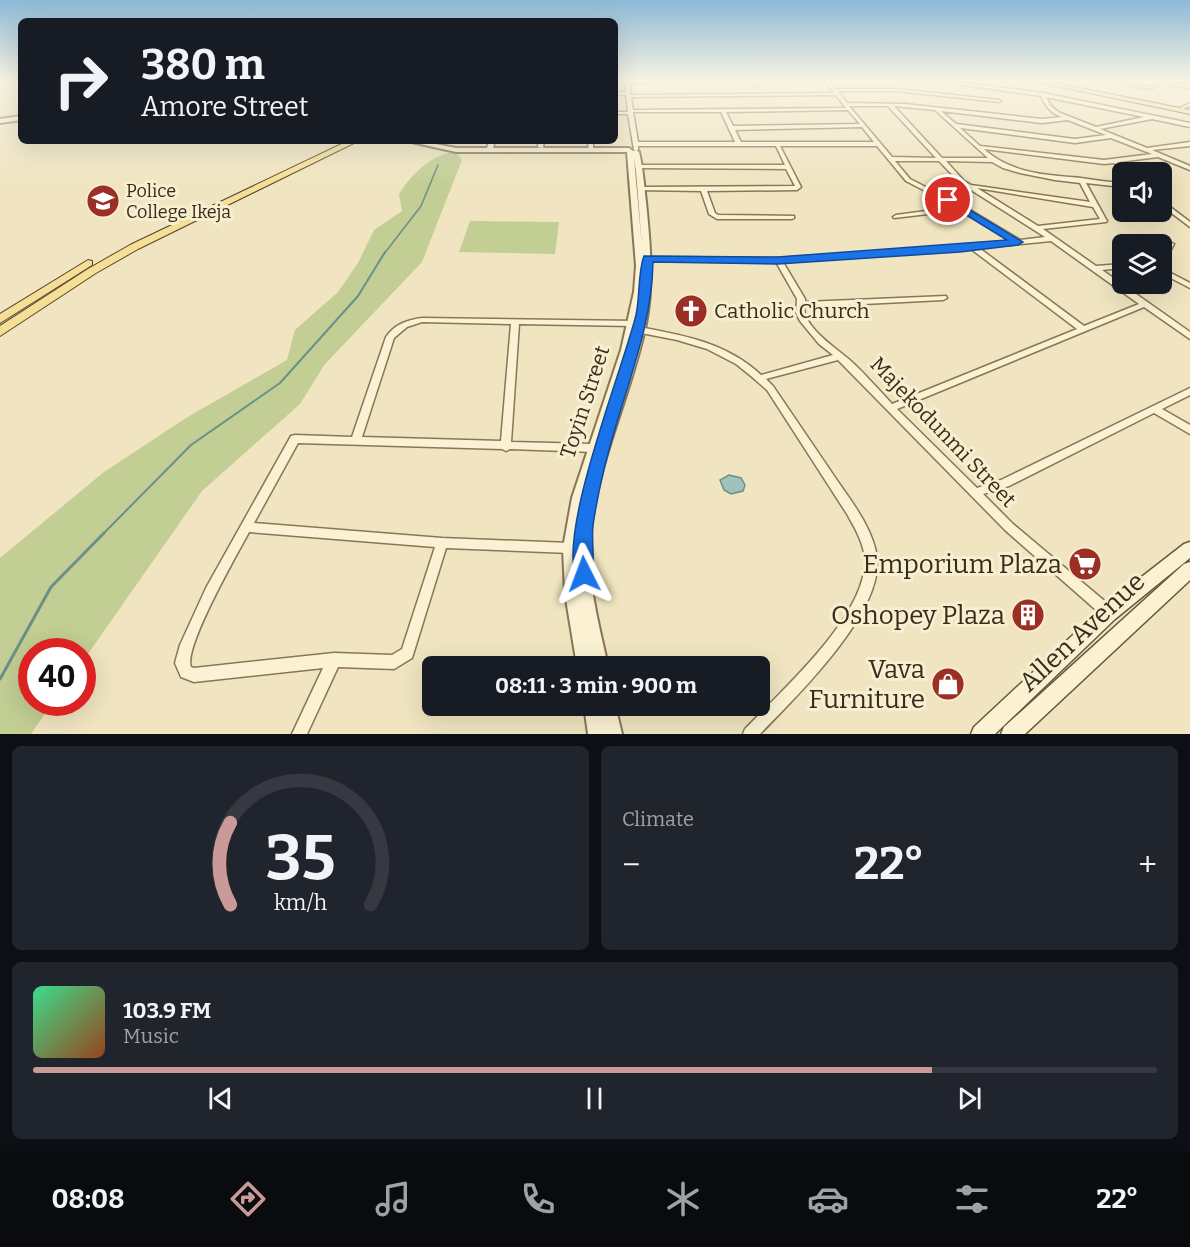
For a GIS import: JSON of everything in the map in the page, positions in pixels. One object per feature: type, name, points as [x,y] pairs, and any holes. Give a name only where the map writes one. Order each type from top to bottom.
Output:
[{"type":"main road","points":[[0,319],[49,286],[113,249],[335,144]]},
{"type":"main road","points":[[0,332],[84,276],[134,248],[348,144]]},
{"type":"main road","name":"Allen Avenue","points":[[981,734],[1109,613],[1190,549]]},
{"type":"main road","name":"Allen Avenue","points":[[1011,734],[1190,569]]},
{"type":"street","points":[[631,114],[633,148]]},
{"type":"street","points":[[725,114],[739,145]]},
{"type":"street","points":[[853,114],[913,184],[963,208],[1018,242]]},
{"type":"street","points":[[899,114],[968,185],[1036,228],[1190,336]]},
{"type":"street","points":[[942,114],[993,160],[1015,171],[1112,184]]},
{"type":"street","points":[[987,114],[1048,121],[1069,118]]},
{"type":"street","points":[[1061,114],[1190,168]]},
{"type":"street","points":[[1141,114],[1190,125]]},
{"type":"street","points":[[1170,120],[1179,114]]},
{"type":"street","points":[[1096,129],[1154,117]]},
{"type":"street","points":[[0,121],[18,118]]},
{"type":"street","points":[[731,128],[862,126]]},
{"type":"street","points":[[956,126],[1075,141],[1113,136]]},
{"type":"street","points":[[425,144],[456,150],[877,144]]},
{"type":"street","points":[[467,144],[591,144],[633,148]]},
{"type":"street","points":[[1147,150],[1190,144]]},
{"type":"street","points":[[640,189],[795,189],[798,186],[778,146]]},
{"type":"street","points":[[978,147],[1112,162]]},
{"type":"street","name":"Toyin Street","points":[[598,656],[582,556],[584,526],[609,424],[646,292],[648,259],[640,189],[640,167],[633,148]]},
{"type":"street","name":"Toyin Street","points":[[583,656],[573,593],[570,548],[578,498],[593,448],[636,327],[640,266],[633,148]]},
{"type":"street","points":[[1116,162],[1161,155]]},
{"type":"street","points":[[891,159],[993,160]]},
{"type":"street","points":[[640,167],[789,167]]},
{"type":"street","points":[[1036,228],[1104,221],[1081,180]]},
{"type":"street","points":[[968,185],[1095,205]]},
{"type":"street","points":[[704,190],[712,214],[717,217],[792,217]]},
{"type":"street","points":[[896,217],[963,208]]},
{"type":"street","points":[[1172,211],[1190,225]]},
{"type":"street","points":[[648,259],[778,260],[973,247],[1050,238]]},
{"type":"street","points":[[973,247],[1084,330]]},
{"type":"street","name":"Majekodunmi Street","points":[[778,260],[801,298],[800,313],[804,321],[822,342],[841,357],[1009,527],[1109,613]]},
{"type":"street","points":[[1093,269],[1112,267]]},
{"type":"street","points":[[1172,276],[1190,286]]},
{"type":"street","points":[[801,305],[943,298]]},
{"type":"street","points":[[890,408],[1143,305]]},
{"type":"street","points":[[356,441],[390,336],[397,327],[422,320],[514,321],[636,327],[720,349],[760,378],[770,388],[851,511],[861,528],[871,562],[870,573],[862,596],[845,630],[750,734]]},
{"type":"street","points":[[506,447],[514,321]]},
{"type":"street","points":[[760,378],[841,357]]},
{"type":"street","points":[[974,493],[1005,483],[1190,391]]},
{"type":"street","points":[[1154,409],[1190,430]]},
{"type":"street","points":[[442,543],[407,653],[394,662],[334,660],[194,675],[186,672],[182,663],[187,645],[210,592],[295,440],[593,448]]},
{"type":"street","points":[[248,527],[442,543],[570,548]]},
{"type":"street","points":[[299,734],[334,660]]},
{"type":"street","points":[[594,716],[597,734]]},
{"type":"street","points":[[609,716],[613,734]]},
{"type":"green space","points":[[456,152],[462,160],[422,262],[325,364],[300,404],[202,491],[96,642],[96,638],[18,638],[18,716],[43,716],[31,734],[0,734],[0,558],[104,472],[186,418],[287,360],[295,330],[338,292],[358,263],[374,230],[402,211],[399,194],[410,179],[430,161]]},
{"type":"green space","points":[[470,221],[559,222],[555,254],[459,252]]},
{"type":"water","points":[[729,475],[741,478],[745,485],[743,491],[731,494],[724,490],[720,480]]},
{"type":"waterway","points":[[384,254],[421,206],[438,165]]},
{"type":"waterway","points":[[103,534],[191,445],[280,383],[358,296],[385,252]]},
{"type":"waterway","points":[[0,679],[51,587],[104,533]]},
{"type":"place","name":"Police College Ikeja","points":[[103,201]]},
{"type":"place","name":"Catholic Church","points":[[691,311]]},
{"type":"place","name":"Emporium Plaza","points":[[1085,564]]},
{"type":"place","name":"Oshopey Plaza","points":[[1028,615]]},
{"type":"place","name":"Vava Furniture","points":[[948,684]]},
{"type":"route","points":[[584,574],[582,556],[584,526],[609,424],[625,378],[642,315],[648,259],[778,260],[960,249],[1018,242],[948,200]]}]
